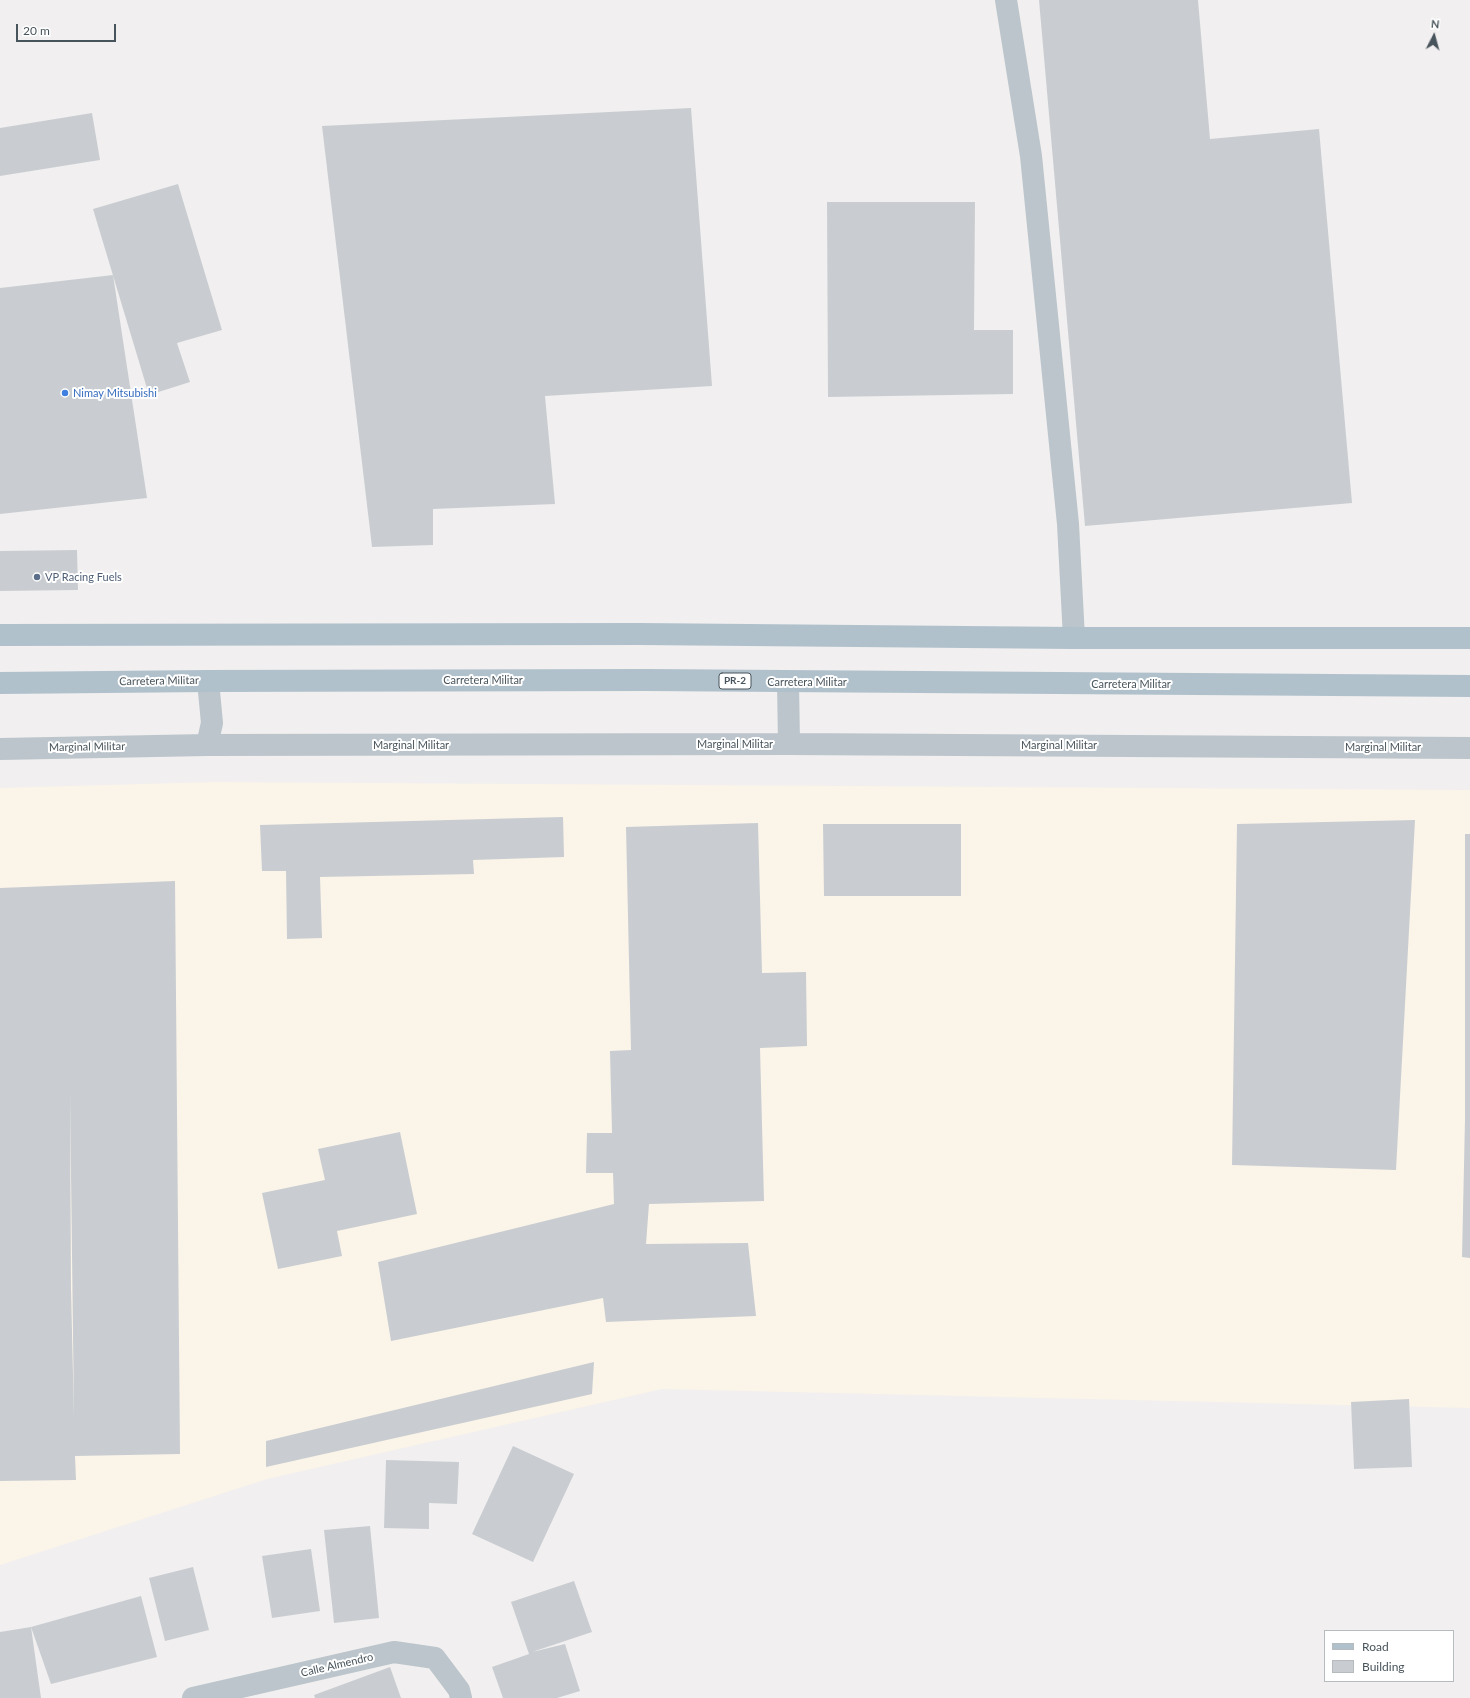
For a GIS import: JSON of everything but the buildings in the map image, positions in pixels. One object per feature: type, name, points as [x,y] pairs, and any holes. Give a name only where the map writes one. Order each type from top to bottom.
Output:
[{"type":"main road","points":[[0,635],[639,634],[1074,638],[1470,638]]},
{"type":"main road","name":"Carretera Militar","points":[[0,684],[208,681],[646,680],[1470,686]]},
{"type":"street","points":[[1006,0],[1031,156],[1068,524],[1074,638]]},
{"type":"street","points":[[207,745],[212,723],[208,681]]},
{"type":"street","points":[[788,682],[789,744]]},
{"type":"street","name":"Marginal Militar","points":[[0,749],[207,745],[789,744],[1470,748]]},
{"type":"street","name":"Calle Almendro","points":[[193,1698],[394,1652],[435,1658],[459,1690],[461,1698]]},
{"type":"shaded area","points":[[214,782],[1470,790],[1470,1408],[662,1389],[267,1479],[0,1565],[0,788]]},
{"type":"place","name":"Nimay Mitsubishi","points":[[65,393]]},
{"type":"place","name":"VP Racing Fuels","points":[[37,577]]}]
